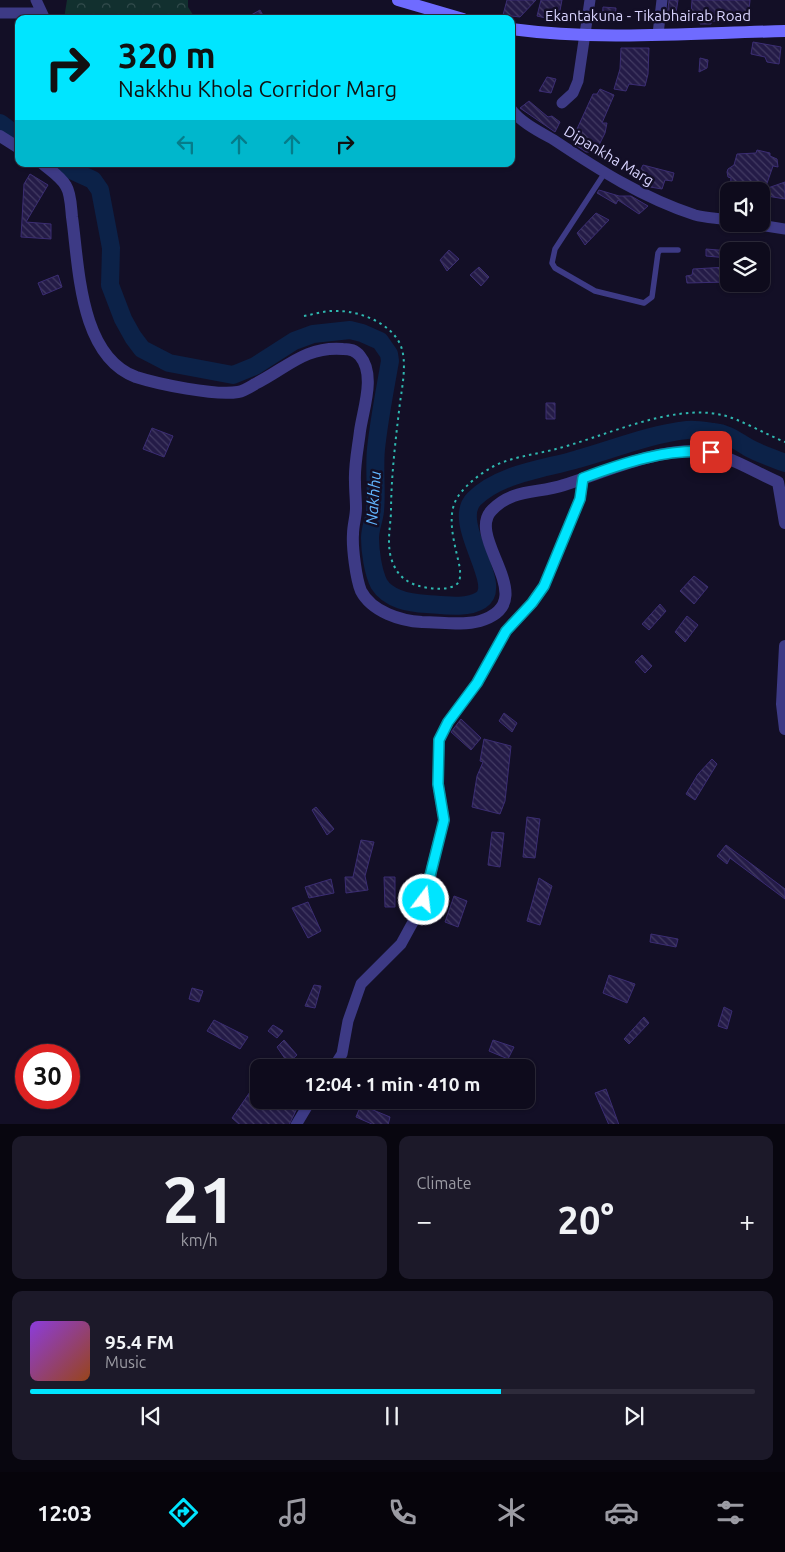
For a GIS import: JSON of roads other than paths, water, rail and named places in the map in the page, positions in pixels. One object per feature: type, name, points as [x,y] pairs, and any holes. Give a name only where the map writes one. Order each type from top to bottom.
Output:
[{"type":"main road","points":[[398,0],[449,15]]},
{"type":"main road","name":"Ekantakuna - Tikabhairab Road","points":[[515,30],[551,34],[585,35],[785,31]]},
{"type":"street","points":[[36,0],[43,15]]},
{"type":"street","points":[[562,103],[573,93],[578,82],[590,0]]},
{"type":"street","points":[[658,34],[662,0]]},
{"type":"street","points":[[0,13],[29,15]]},
{"type":"street","name":"Dipankha Marg","points":[[515,112],[527,123],[604,174],[655,201],[675,206],[696,215],[720,219]]},
{"type":"street","points":[[0,136],[15,145]]},
{"type":"street","points":[[46,167],[68,188],[75,239],[77,278],[85,310],[101,344],[120,369],[135,376],[174,385],[213,392],[239,392],[275,374],[309,352],[348,349],[362,357],[368,382],[354,479],[356,509],[352,535],[361,590],[372,604],[399,619],[462,623],[481,621],[496,612],[504,602],[505,585],[486,535],[488,514],[494,507],[517,493],[559,487],[636,460],[694,450],[711,452],[778,482],[785,523]]},
{"type":"street","points":[[770,227],[785,229]]},
{"type":"street","points":[[339,1059],[342,1054],[348,1021],[361,984],[401,944],[424,900],[430,882],[444,820],[438,784],[439,740],[448,722],[477,683],[506,631],[532,603],[544,586],[580,499],[583,478]]},
{"type":"street","points":[[785,646],[782,704],[785,730]]},
{"type":"street","points":[[296,1124],[305,1109]]},
{"type":"lane","points":[[604,174],[555,249],[552,263],[555,268],[595,291],[644,303],[652,296],[658,253],[660,250],[678,250]]},
{"type":"waterway","name":"Nakhhu","points":[[0,123],[15,134]]},
{"type":"waterway","name":"Nakhhu","points":[[65,167],[93,180],[100,190],[111,248],[110,285],[123,319],[142,349],[169,363],[233,375],[255,366],[294,341],[313,334],[350,330],[380,341],[389,354],[390,361],[376,449],[376,503],[370,543],[371,555],[379,584],[388,594],[400,600],[447,606],[469,605],[481,600],[487,592],[487,581],[472,538],[468,523],[468,510],[474,499],[485,490],[523,473],[578,459],[646,438],[690,430],[724,434],[753,450],[785,463]]}]
